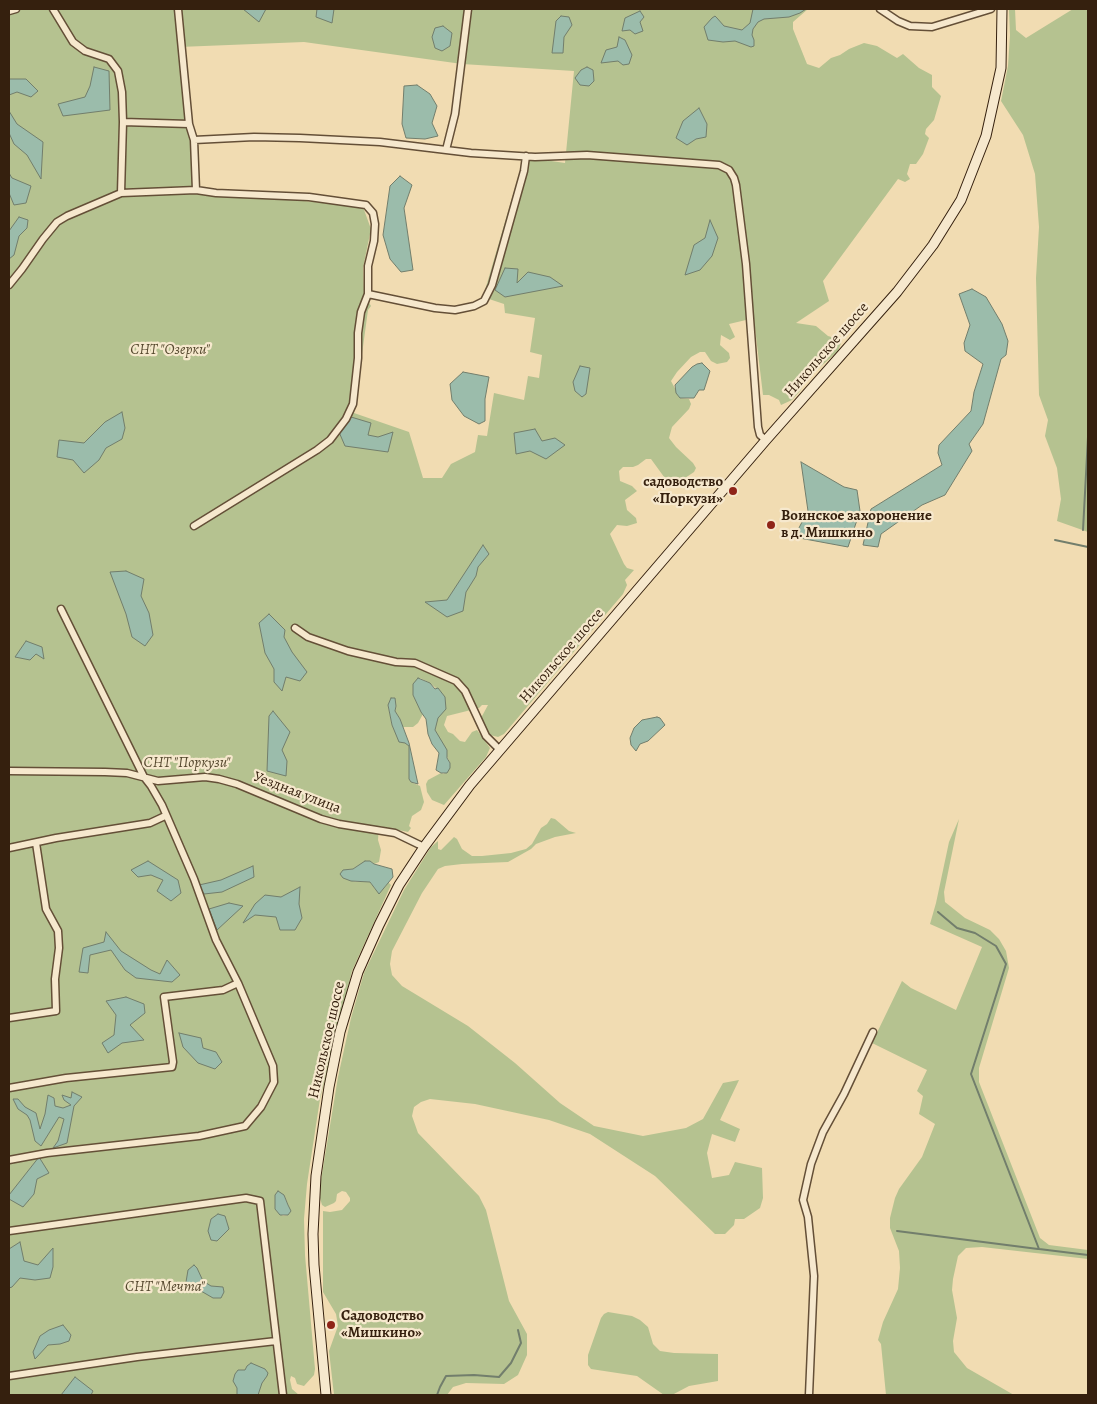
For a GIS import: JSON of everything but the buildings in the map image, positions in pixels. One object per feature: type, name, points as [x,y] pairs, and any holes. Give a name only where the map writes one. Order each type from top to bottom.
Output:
[{"type":"main road","name":"Никольское шоссе","points":[[326,1395],[313,1234],[316,1176],[327,1096],[340,1032],[358,972],[379,925],[399,886],[424,847],[470,785],[916,268],[942,231],[961,200],[986,136],[1001,68],[1002,9]]},
{"type":"street","points":[[9,11],[16,9]]},
{"type":"street","points":[[53,9],[73,42],[85,51],[110,59],[118,71],[122,92],[123,122],[121,193]]},
{"type":"street","points":[[178,9],[189,124],[194,140],[196,190]]},
{"type":"street","points":[[446,150],[455,114],[468,9]]},
{"type":"street","points":[[880,9],[898,22],[910,26],[932,27],[991,9]]},
{"type":"street","points":[[123,122],[189,124]]},
{"type":"street","points":[[194,140],[254,137],[380,142],[446,150],[526,156],[587,156],[719,165],[729,170],[736,185],[746,264],[758,427],[760,435],[766,440]]},
{"type":"street","points":[[368,294],[435,308],[455,310],[474,306],[484,301],[492,285],[499,261],[524,171],[526,156]]},
{"type":"street","points":[[9,285],[57,222],[121,193],[196,190],[216,193],[309,197],[366,205],[373,214],[375,224],[374,241],[368,266],[368,294],[361,312],[358,332],[358,358],[353,404],[341,426],[330,440],[317,450],[194,526]]},
{"type":"street","points":[[9,1160],[47,1153],[199,1136],[245,1126],[261,1107],[274,1082],[273,1066],[238,983],[216,940],[194,879],[166,816],[151,786],[144,778],[61,608]]},
{"type":"street","points":[[295,628],[308,637],[348,651],[396,662],[415,663],[456,681],[465,691],[486,736],[500,750]]},
{"type":"street","name":"Уездная улица","points":[[9,771],[127,773],[158,780],[205,777],[218,779],[236,784],[321,819],[339,824],[395,832],[424,847]]},
{"type":"street","points":[[9,848],[150,823],[166,816]]},
{"type":"street","points":[[9,1018],[56,1011],[55,979],[59,948],[58,931],[46,909],[36,843]]},
{"type":"street","points":[[9,1088],[66,1078],[172,1067],[173,1062],[164,997],[223,990],[238,983]]},
{"type":"street","points":[[809,1395],[814,1276],[808,1217],[804,1200],[811,1164],[823,1132],[844,1094],[873,1032]]},
{"type":"street","points":[[9,1231],[246,1198],[260,1201],[283,1395]]},
{"type":"street","points":[[9,1376],[137,1357],[276,1341]]},
{"type":"green space","points":[[9,9],[808,9],[793,22],[793,29],[807,64],[819,68],[831,58],[864,43],[877,46],[897,58],[903,54],[919,68],[932,75],[932,87],[941,96],[934,120],[926,129],[925,134],[929,138],[923,154],[916,164],[910,164],[907,174],[910,179],[905,182],[898,179],[823,281],[829,301],[796,323],[816,326],[828,336],[838,339],[841,343],[838,351],[806,380],[792,400],[781,405],[779,400],[769,395],[763,395],[755,328],[747,330],[746,320],[729,324],[735,337],[730,340],[721,335],[720,345],[729,353],[730,358],[727,362],[717,364],[711,361],[705,352],[700,352],[691,357],[677,372],[671,381],[680,398],[689,399],[691,404],[689,409],[672,427],[669,438],[693,463],[696,468],[694,472],[676,484],[671,484],[651,459],[646,459],[633,467],[623,467],[619,471],[620,481],[632,486],[637,491],[625,500],[627,510],[636,518],[637,523],[627,526],[617,525],[610,534],[624,564],[627,568],[634,570],[625,580],[627,585],[623,594],[504,734],[498,737],[490,735],[482,724],[481,718],[488,705],[482,705],[479,708],[447,716],[444,725],[448,732],[460,741],[465,742],[472,732],[477,730],[490,748],[486,757],[444,805],[432,800],[427,792],[426,784],[428,780],[441,773],[444,774],[450,763],[435,730],[436,720],[445,700],[442,693],[430,683],[420,678],[413,686],[413,695],[423,714],[418,723],[413,727],[402,727],[395,711],[396,706],[388,705],[392,725],[409,746],[411,782],[420,786],[424,802],[421,810],[412,816],[409,826],[411,828],[408,832],[379,826],[378,840],[381,850],[379,862],[374,864],[370,861],[353,869],[348,869],[343,878],[356,882],[370,882],[376,890],[385,887],[388,882],[391,885],[352,971],[320,1099],[307,1184],[304,1219],[314,1375],[304,1386],[297,1384],[295,1378],[291,1376],[292,1389],[299,1395],[9,1395]],"holes":[[[304,42],[462,64],[574,71],[565,163],[524,157],[483,297],[504,304],[505,313],[535,318],[530,352],[542,355],[539,378],[528,376],[524,400],[494,393],[487,436],[478,435],[475,452],[451,464],[442,478],[423,478],[409,432],[354,413],[368,310],[371,306],[364,294],[363,268],[371,229],[363,207],[196,190],[179,47]],[[275,1195],[284,1195],[289,1207],[288,1215],[283,1216],[275,1209]]]},
{"type":"green space","points":[[1009,9],[1015,9],[1016,30],[1026,38],[1073,9],[1088,9],[1088,532],[1057,521],[1061,499],[1057,468],[1045,436],[1048,420],[1039,395],[1036,278],[1039,227],[1035,174],[1023,135],[1001,101],[1008,66]]},
{"type":"green space","points":[[551,818],[555,819],[569,831],[576,833],[555,837],[536,844],[531,849],[508,862],[462,864],[445,866],[438,869],[422,893],[392,951],[390,964],[392,975],[402,986],[468,1026],[515,1063],[560,1103],[594,1126],[643,1136],[686,1128],[703,1119],[723,1083],[739,1080],[720,1120],[740,1129],[735,1142],[712,1134],[707,1153],[712,1178],[729,1175],[735,1162],[762,1168],[763,1198],[760,1208],[744,1219],[735,1219],[734,1225],[725,1234],[715,1234],[655,1176],[590,1134],[549,1120],[475,1104],[430,1099],[421,1102],[414,1107],[412,1116],[418,1133],[479,1196],[486,1210],[509,1301],[527,1334],[527,1355],[518,1375],[504,1384],[466,1383],[453,1387],[447,1395],[334,1395],[329,1351],[338,1326],[336,1314],[323,1292],[323,1211],[342,1210],[350,1201],[350,1198],[346,1192],[342,1191],[337,1194],[334,1203],[325,1207],[322,1205],[320,1198],[321,1180],[338,1077],[351,1018],[364,973],[404,890],[431,847],[438,841],[438,849],[441,850],[454,837],[462,849],[472,856],[511,853],[526,849],[532,844],[541,828]]},
{"type":"green space","points":[[959,819],[944,892],[945,902],[965,918],[990,930],[999,939],[1006,951],[1009,968],[979,1068],[979,1082],[1040,1238],[1049,1245],[1088,1250],[1088,1259],[982,1247],[966,1248],[958,1256],[953,1279],[952,1290],[957,1318],[953,1341],[954,1352],[967,1368],[1014,1395],[886,1395],[881,1344],[878,1340],[883,1322],[898,1289],[900,1268],[899,1251],[890,1228],[890,1218],[899,1189],[922,1157],[935,1124],[919,1114],[923,1096],[917,1091],[927,1070],[872,1043],[902,981],[911,988],[956,1010],[982,947],[930,924],[949,842]]},
{"type":"green space","points":[[608,1312],[632,1316],[640,1320],[648,1327],[653,1344],[660,1351],[718,1354],[718,1381],[689,1386],[672,1395],[664,1395],[637,1376],[591,1369],[588,1365],[588,1355],[601,1318]]},
{"type":"shaded area","points":[[243,9],[266,9],[259,22]]},
{"type":"shaded area","points":[[317,9],[334,9],[332,23],[316,17]]},
{"type":"shaded area","points":[[753,9],[806,9],[789,17],[764,19],[758,22],[753,29],[754,46],[751,47],[735,41],[708,40],[704,27],[712,18],[715,16],[724,26],[742,30],[750,23]]},
{"type":"shaded area","points":[[640,11],[644,17],[640,22],[643,31],[635,34],[630,30],[622,31],[625,18]]},
{"type":"shaded area","points":[[561,16],[569,17],[572,25],[564,37],[563,53],[552,53],[556,21]]},
{"type":"shaded area","points":[[443,26],[452,33],[450,46],[442,51],[435,48],[432,37],[435,28]]},
{"type":"shaded area","points":[[619,37],[625,40],[632,55],[629,64],[623,65],[618,61],[601,63],[606,50],[617,47]]},
{"type":"shaded area","points":[[94,67],[109,71],[110,110],[63,116],[58,104],[85,97],[90,86]]},
{"type":"shaded area","points":[[587,67],[593,70],[594,81],[589,86],[580,85],[575,78],[581,70]]},
{"type":"shaded area","points":[[9,79],[26,79],[38,91],[31,97],[17,92],[9,95]]},
{"type":"shaded area","points":[[417,85],[430,94],[437,106],[432,123],[438,136],[425,139],[406,138],[402,124],[404,86]]},
{"type":"shaded area","points":[[699,108],[707,124],[706,137],[696,139],[687,145],[676,138],[683,121]]},
{"type":"shaded area","points":[[9,111],[17,124],[43,142],[41,179],[27,155],[14,144],[9,133]]},
{"type":"shaded area","points":[[9,173],[12,178],[31,186],[26,203],[14,205],[9,193]]},
{"type":"shaded area","points":[[400,176],[412,185],[404,208],[413,270],[401,272],[390,259],[383,235],[390,186]]},
{"type":"shaded area","points":[[19,217],[28,220],[27,228],[19,236],[14,255],[9,259],[9,231]]},
{"type":"shaded area","points":[[710,220],[718,238],[712,256],[700,270],[685,275],[694,245],[705,238]]},
{"type":"shaded area","points":[[505,268],[518,269],[517,283],[528,272],[550,277],[563,286],[505,297],[495,290]]},
{"type":"shaded area","points":[[972,289],[986,297],[1002,324],[1008,341],[1006,355],[1001,359],[983,424],[969,444],[972,451],[945,495],[922,505],[881,534],[878,547],[863,545],[871,509],[942,465],[938,453],[939,445],[971,411],[974,392],[983,364],[965,351],[964,343],[970,325],[959,294]]},
{"type":"shaded area","points":[[702,363],[710,371],[704,390],[699,390],[694,398],[680,398],[676,393],[675,385],[692,367]]},
{"type":"shaded area","points":[[580,366],[590,368],[586,394],[582,397],[575,391],[573,382]]},
{"type":"shaded area","points":[[463,372],[489,377],[485,399],[485,421],[479,424],[464,416],[452,400],[450,384]]},
{"type":"shaded area","points":[[122,412],[125,428],[122,439],[106,448],[99,460],[84,473],[73,460],[57,457],[59,440],[84,443],[105,422]]},
{"type":"shaded area","points":[[351,417],[371,423],[368,435],[378,437],[393,432],[388,452],[345,446],[339,432]]},
{"type":"shaded area","points":[[535,429],[542,441],[555,438],[565,445],[546,459],[530,451],[516,454],[514,433]]},
{"type":"shaded area","points":[[801,462],[844,487],[857,490],[860,511],[848,547],[794,537],[808,511]]},
{"type":"shaded area","points":[[483,545],[489,554],[478,567],[476,576],[466,592],[463,611],[447,617],[425,602],[447,600]]},
{"type":"shaded area","points":[[126,571],[144,579],[141,596],[149,613],[153,635],[145,646],[132,637],[126,614],[110,572]]},
{"type":"shaded area","points":[[269,614],[285,630],[284,637],[292,652],[307,672],[300,681],[286,677],[282,691],[274,682],[274,669],[265,653],[259,623]]},
{"type":"shaded area","points":[[26,641],[42,647],[44,659],[36,654],[30,660],[15,657]]},
{"type":"shaded area","points":[[418,678],[430,683],[435,689],[438,688],[445,697],[446,709],[438,718],[435,730],[447,750],[450,768],[447,773],[441,773],[436,770],[439,753],[432,744],[428,734],[426,719],[413,695],[413,684]]},
{"type":"shaded area","points":[[391,698],[395,698],[395,711],[409,743],[418,784],[411,782],[409,779],[409,746],[399,742],[392,725],[388,705]]},
{"type":"shaded area","points":[[273,711],[290,732],[282,750],[287,761],[286,776],[267,771],[269,716]]},
{"type":"shaded area","points":[[657,717],[665,725],[648,741],[640,744],[636,751],[631,745],[630,738],[634,728],[642,720]]},
{"type":"shaded area","points":[[148,861],[178,880],[181,893],[171,901],[157,891],[163,880],[151,875],[138,877],[131,870]]},
{"type":"shaded area","points":[[365,861],[392,869],[393,877],[379,894],[370,882],[351,881],[343,878],[340,874],[343,870],[353,869]]},
{"type":"shaded area","points":[[253,866],[254,877],[222,892],[204,894],[199,885],[221,880]]},
{"type":"shaded area","points":[[300,887],[299,904],[302,918],[295,930],[280,930],[276,917],[255,915],[243,923],[255,904],[265,895],[281,897]]},
{"type":"shaded area","points":[[229,903],[243,906],[217,930],[209,909]]},
{"type":"shaded area","points":[[106,932],[121,951],[151,970],[160,974],[167,960],[180,975],[172,982],[136,978],[125,970],[111,950],[90,955],[88,973],[79,972],[83,948],[104,942]]},
{"type":"shaded area","points":[[126,997],[144,1004],[145,1013],[130,1025],[144,1040],[122,1043],[108,1053],[102,1043],[114,1035],[116,1015],[106,1001]]},
{"type":"shaded area","points":[[179,1033],[201,1038],[203,1048],[216,1052],[222,1062],[215,1069],[198,1063],[183,1047]]},
{"type":"shaded area","points":[[72,1092],[82,1097],[74,1106],[67,1143],[53,1148],[58,1141],[64,1119],[59,1117],[41,1146],[35,1141],[30,1120],[27,1115],[18,1109],[13,1099],[18,1099],[25,1107],[36,1113],[40,1129],[48,1095],[54,1098],[55,1106],[63,1108],[71,1105],[64,1100],[62,1095],[71,1098]]},
{"type":"shaded area","points":[[39,1157],[49,1173],[37,1179],[34,1194],[23,1207],[9,1199],[9,1195]]},
{"type":"shaded area","points":[[278,1191],[284,1195],[291,1211],[288,1215],[280,1215],[275,1209],[275,1195]]},
{"type":"shaded area","points":[[218,1214],[225,1216],[229,1229],[217,1241],[211,1240],[208,1231],[211,1219]]},
{"type":"shaded area","points":[[20,1242],[24,1261],[38,1265],[53,1248],[53,1267],[50,1278],[35,1280],[20,1278],[9,1288],[9,1249]]},
{"type":"shaded area","points":[[194,1265],[203,1281],[211,1286],[223,1287],[224,1292],[221,1298],[213,1298],[201,1291],[188,1287],[186,1282],[188,1270]]},
{"type":"shaded area","points":[[63,1325],[71,1335],[69,1341],[48,1345],[35,1359],[33,1352],[40,1336],[49,1330]]},
{"type":"shaded area","points":[[251,1363],[265,1369],[268,1373],[267,1376],[262,1383],[258,1395],[237,1395],[237,1388],[233,1381],[235,1374],[238,1370],[245,1370]]},
{"type":"shaded area","points":[[75,1377],[93,1391],[91,1395],[61,1395]]},
{"type":"waterway","points":[[1083,530],[1088,437]]},
{"type":"waterway","points":[[1055,540],[1088,547]]},
{"type":"waterway","points":[[938,912],[957,928],[975,933],[996,946],[1006,964],[971,1074],[1039,1249],[1088,1255]]},
{"type":"waterway","points":[[897,1231],[1038,1249]]},
{"type":"waterway","points":[[437,1395],[446,1376],[474,1375],[499,1377],[511,1363],[521,1343],[518,1330]]},
{"type":"place","name":"садоводство «Поркузи»","points":[[733,491]]},
{"type":"place","name":"Воинское захоронение в д. Мишкино","points":[[771,525]]},
{"type":"place","name":"Садоводство «Мишкино»","points":[[331,1325]]},
{"type":"park label","name":"СНТ \"Озерки\"","points":[[170,350]]},
{"type":"park label","name":"СНТ \"Поркузи\"","points":[[187,763]]},
{"type":"park label","name":"СНТ \"Мечта\"","points":[[165,1287]]}]
